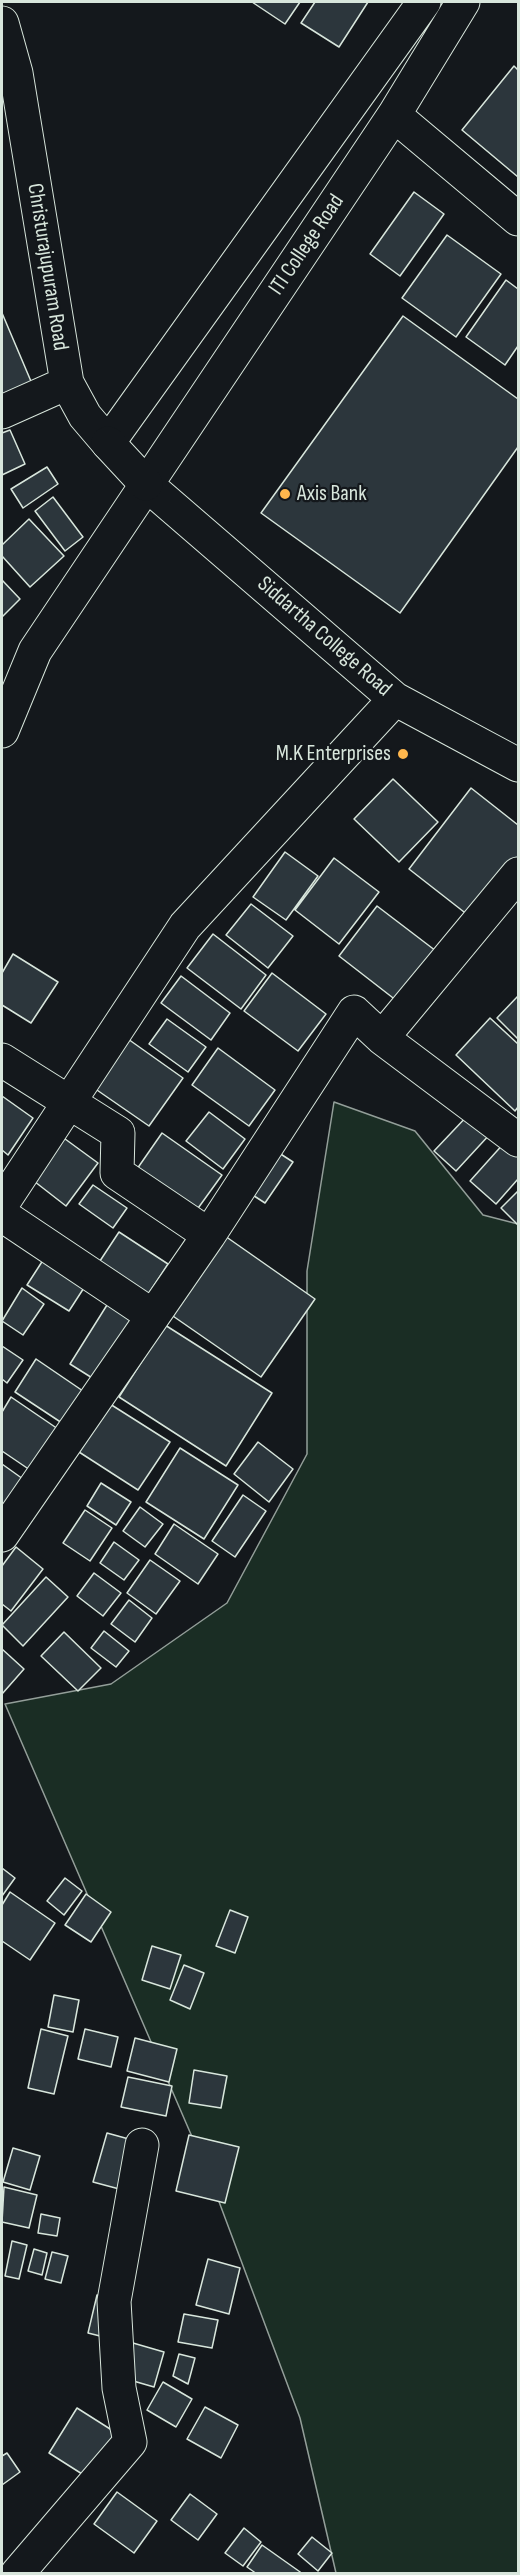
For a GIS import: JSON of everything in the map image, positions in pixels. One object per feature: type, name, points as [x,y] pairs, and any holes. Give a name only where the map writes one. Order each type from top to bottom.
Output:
[{"type":"street","name":"ITI College Road","points":[[108,443],[424,2]]},
{"type":"street","name":"ITI College Road","points":[[2,731],[14,666],[35,651],[394,115],[463,2]]},
{"type":"street","name":"Christurajupuram Road","points":[[2,23],[9,76],[66,383],[85,416],[146,484]]},
{"type":"street","points":[[394,115],[519,219]]},
{"type":"street","points":[[2,412],[66,383]]},
{"type":"street","name":"Siddartha College Road","points":[[146,484],[395,699],[519,765]]},
{"type":"street","points":[[2,1204],[185,926],[395,699]]},
{"type":"street","points":[[382,1038],[519,874]]},
{"type":"street","points":[[2,1535],[209,1235],[354,1012],[382,1038],[519,1140]]},
{"type":"street","points":[[2,1060],[118,1133],[117,1173],[209,1235]]},
{"type":"street","points":[[2,1215],[153,1316]]},
{"type":"street","points":[[17,2574],[130,2442],[119,2388],[114,2301],[142,2145]]},
{"type":"green space","points":[[334,1102],[415,1131],[483,1215],[518,1224],[518,2573],[336,2573],[300,2418],[212,2183],[5,1704],[111,1684],[227,1603],[307,1454],[307,1271]]},
{"type":"building","points":[[252,2],[300,2],[285,24]]},
{"type":"building","points":[[315,2],[368,2],[339,47],[301,23]]},
{"type":"building","points":[[514,66],[518,70],[518,177],[462,130]]},
{"type":"building","points":[[414,192],[444,214],[400,276],[370,254]]},
{"type":"building","points":[[447,235],[501,274],[456,337],[402,298]]},
{"type":"building","points":[[506,280],[518,289],[518,346],[505,365],[466,337]]},
{"type":"building","points":[[2,313],[33,386],[2,400]]},
{"type":"building","points":[[403,316],[518,399],[518,447],[400,613],[261,513]]},
{"type":"building","points":[[10,430],[25,464],[2,475],[2,433]]},
{"type":"building","points":[[47,467],[58,484],[23,508],[11,489]]},
{"type":"building","points":[[53,497],[83,537],[65,551],[35,511]]},
{"type":"building","points":[[29,519],[64,556],[30,587],[2,556],[2,545]]},
{"type":"building","points":[[2,580],[20,599],[2,617]]},
{"type":"building","points":[[393,779],[438,822],[399,862],[354,819]]},
{"type":"building","points":[[471,788],[518,825],[518,859],[473,919],[409,869]]},
{"type":"building","points":[[285,852],[318,876],[286,920],[253,897]]},
{"type":"building","points":[[334,858],[379,892],[339,944],[295,910]]},
{"type":"building","points":[[251,904],[293,936],[268,968],[226,935]]},
{"type":"building","points":[[377,906],[436,951],[397,1001],[339,956]]},
{"type":"building","points":[[213,934],[266,975],[241,1009],[187,968]]},
{"type":"building","points":[[13,954],[58,982],[31,1023],[2,1005],[2,973]]},
{"type":"building","points":[[272,973],[326,1014],[298,1051],[244,1011]]},
{"type":"building","points":[[181,976],[230,1013],[211,1040],[161,1003]]},
{"type":"building","points":[[518,996],[518,1039],[497,1018]]},
{"type":"building","points":[[490,1018],[518,1044],[518,1107],[515,1111],[456,1055]]},
{"type":"building","points":[[167,1019],[206,1047],[188,1072],[149,1044]]},
{"type":"building","points":[[128,1039],[183,1078],[149,1126],[94,1088]]},
{"type":"building","points":[[218,1048],[275,1090],[249,1126],[192,1085]]},
{"type":"building","points":[[2,1096],[33,1118],[8,1155],[2,1150]]},
{"type":"building","points":[[209,1112],[245,1139],[223,1169],[186,1141]]},
{"type":"building","points":[[470,1113],[491,1133],[456,1171],[434,1151]]},
{"type":"building","points":[[162,1133],[222,1175],[196,1211],[137,1169]]},
{"type":"building","points":[[61,1136],[98,1163],[66,1206],[30,1178]]},
{"type":"building","points":[[505,1142],[518,1154],[518,1179],[496,1204],[470,1181]]},
{"type":"building","points":[[276,1151],[293,1162],[265,1203],[248,1192]]},
{"type":"building","points":[[93,1185],[127,1208],[113,1228],[79,1204]]},
{"type":"building","points":[[518,1191],[518,1225],[501,1208]]},
{"type":"building","points":[[119,1232],[168,1264],[144,1301],[94,1270]]},
{"type":"building","points":[[225,1236],[315,1299],[261,1377],[170,1314]]},
{"type":"building","points":[[47,1254],[89,1280],[69,1311],[27,1285]]},
{"type":"building","points":[[22,1288],[44,1304],[23,1335],[2,1321]]},
{"type":"building","points":[[112,1297],[139,1315],[97,1381],[70,1364]]},
{"type":"building","points":[[165,1325],[272,1393],[226,1466],[119,1397]]},
{"type":"building","points":[[2,1346],[23,1360],[7,1383],[2,1379]]},
{"type":"building","points":[[36,1359],[83,1391],[62,1423],[15,1392]]},
{"type":"building","points":[[11,1397],[58,1429],[30,1470],[2,1451],[2,1412]]},
{"type":"building","points":[[110,1404],[170,1442],[138,1490],[79,1452]]},
{"type":"building","points":[[258,1442],[293,1469],[269,1502],[234,1474]]},
{"type":"building","points":[[180,1448],[238,1485],[204,1539],[146,1502]]},
{"type":"building","points":[[2,1464],[23,1479],[2,1509]]},
{"type":"building","points":[[101,1483],[131,1502],[116,1525],[87,1506]]},
{"type":"building","points":[[243,1495],[266,1511],[235,1557],[212,1541]]},
{"type":"building","points":[[140,1507],[163,1524],[145,1547],[123,1531]]},
{"type":"building","points":[[85,1510],[112,1528],[90,1561],[63,1543]]},
{"type":"building","points":[[174,1524],[218,1554],[198,1584],[155,1554]]},
{"type":"building","points":[[114,1542],[139,1560],[124,1580],[100,1563]]},
{"type":"building","points":[[16,1547],[43,1569],[11,1611],[2,1604],[2,1566]]},
{"type":"building","points":[[150,1560],[180,1581],[156,1614],[127,1593]]},
{"type":"building","points":[[94,1573],[121,1593],[103,1616],[77,1596]]},
{"type":"building","points":[[46,1577],[68,1597],[23,1646],[2,1625]]},
{"type":"building","points":[[129,1600],[152,1618],[135,1642],[111,1624]]},
{"type":"building","points":[[104,1631],[129,1651],[116,1667],[91,1648]]},
{"type":"building","points":[[64,1632],[101,1668],[78,1691],[41,1656]]},
{"type":"building","points":[[2,1649],[24,1669],[2,1694]]},
{"type":"building","points":[[2,1868],[15,1878],[2,1896]]},
{"type":"building","points":[[65,1878],[82,1891],[64,1915],[47,1901]]},
{"type":"building","points":[[10,1892],[55,1923],[30,1960],[2,1941],[2,1905]]},
{"type":"building","points":[[86,1894],[111,1912],[91,1942],[65,1925]]},
{"type":"building","points":[[230,1910],[248,1917],[235,1953],[216,1946]]},
{"type":"building","points":[[152,1946],[181,1955],[170,1989],[142,1980]]},
{"type":"building","points":[[184,1965],[204,1973],[190,2009],[170,2000]]},
{"type":"building","points":[[54,1995],[79,2000],[73,2032],[48,2027]]},
{"type":"building","points":[[41,2029],[68,2036],[54,2094],[28,2088]]},
{"type":"building","points":[[85,2029],[118,2037],[111,2067],[78,2059]]},
{"type":"building","points":[[135,2038],[177,2049],[169,2082],[127,2071]]},
{"type":"building","points":[[194,2070],[227,2076],[221,2108],[189,2103]]},
{"type":"building","points":[[128,2077],[172,2086],[166,2116],[121,2107]]},
{"type":"building","points":[[107,2133],[136,2141],[123,2190],[93,2182]]},
{"type":"building","points":[[189,2135],[239,2147],[225,2203],[176,2191]]},
{"type":"building","points":[[13,2148],[40,2156],[30,2190],[3,2182]]},
{"type":"building","points":[[4,2187],[37,2195],[29,2228],[2,2222]]},
{"type":"building","points":[[41,2214],[60,2218],[57,2236],[38,2233]]},
{"type":"building","points":[[12,2241],[27,2245],[19,2279],[5,2276]]},
{"type":"building","points":[[34,2249],[47,2253],[42,2275],[28,2271]]},
{"type":"building","points":[[52,2252],[68,2256],[61,2283],[45,2279]]},
{"type":"building","points":[[208,2259],[240,2268],[229,2314],[196,2305]]},
{"type":"building","points":[[97,2295],[109,2298],[100,2336],[88,2333]]},
{"type":"building","points":[[184,2314],[218,2320],[212,2348],[178,2342]]},
{"type":"building","points":[[133,2343],[164,2352],[154,2387],[123,2378]]},
{"type":"building","points":[[179,2354],[195,2358],[188,2384],[173,2376]]},
{"type":"building","points":[[163,2382],[192,2399],[176,2427],[147,2410]]},
{"type":"building","points":[[205,2407],[238,2425],[221,2458],[187,2439]]},
{"type":"building","points":[[77,2408],[118,2434],[90,2479],[49,2453]]},
{"type":"building","points":[[7,2453],[20,2472],[2,2485],[2,2456]]},
{"type":"building","points":[[117,2492],[157,2521],[134,2553],[94,2524]]},
{"type":"building","points":[[190,2494],[217,2514],[198,2540],[171,2520]]},
{"type":"building","points":[[244,2528],[261,2542],[243,2566],[225,2553]]},
{"type":"building","points":[[312,2537],[332,2553],[318,2571],[298,2554]]},
{"type":"building","points":[[262,2545],[303,2574],[257,2574],[247,2567]]},
{"type":"place","name":"Axis Bank","points":[[285,494]]},
{"type":"place","name":"M.K Enterprises","points":[[403,754]]}]
